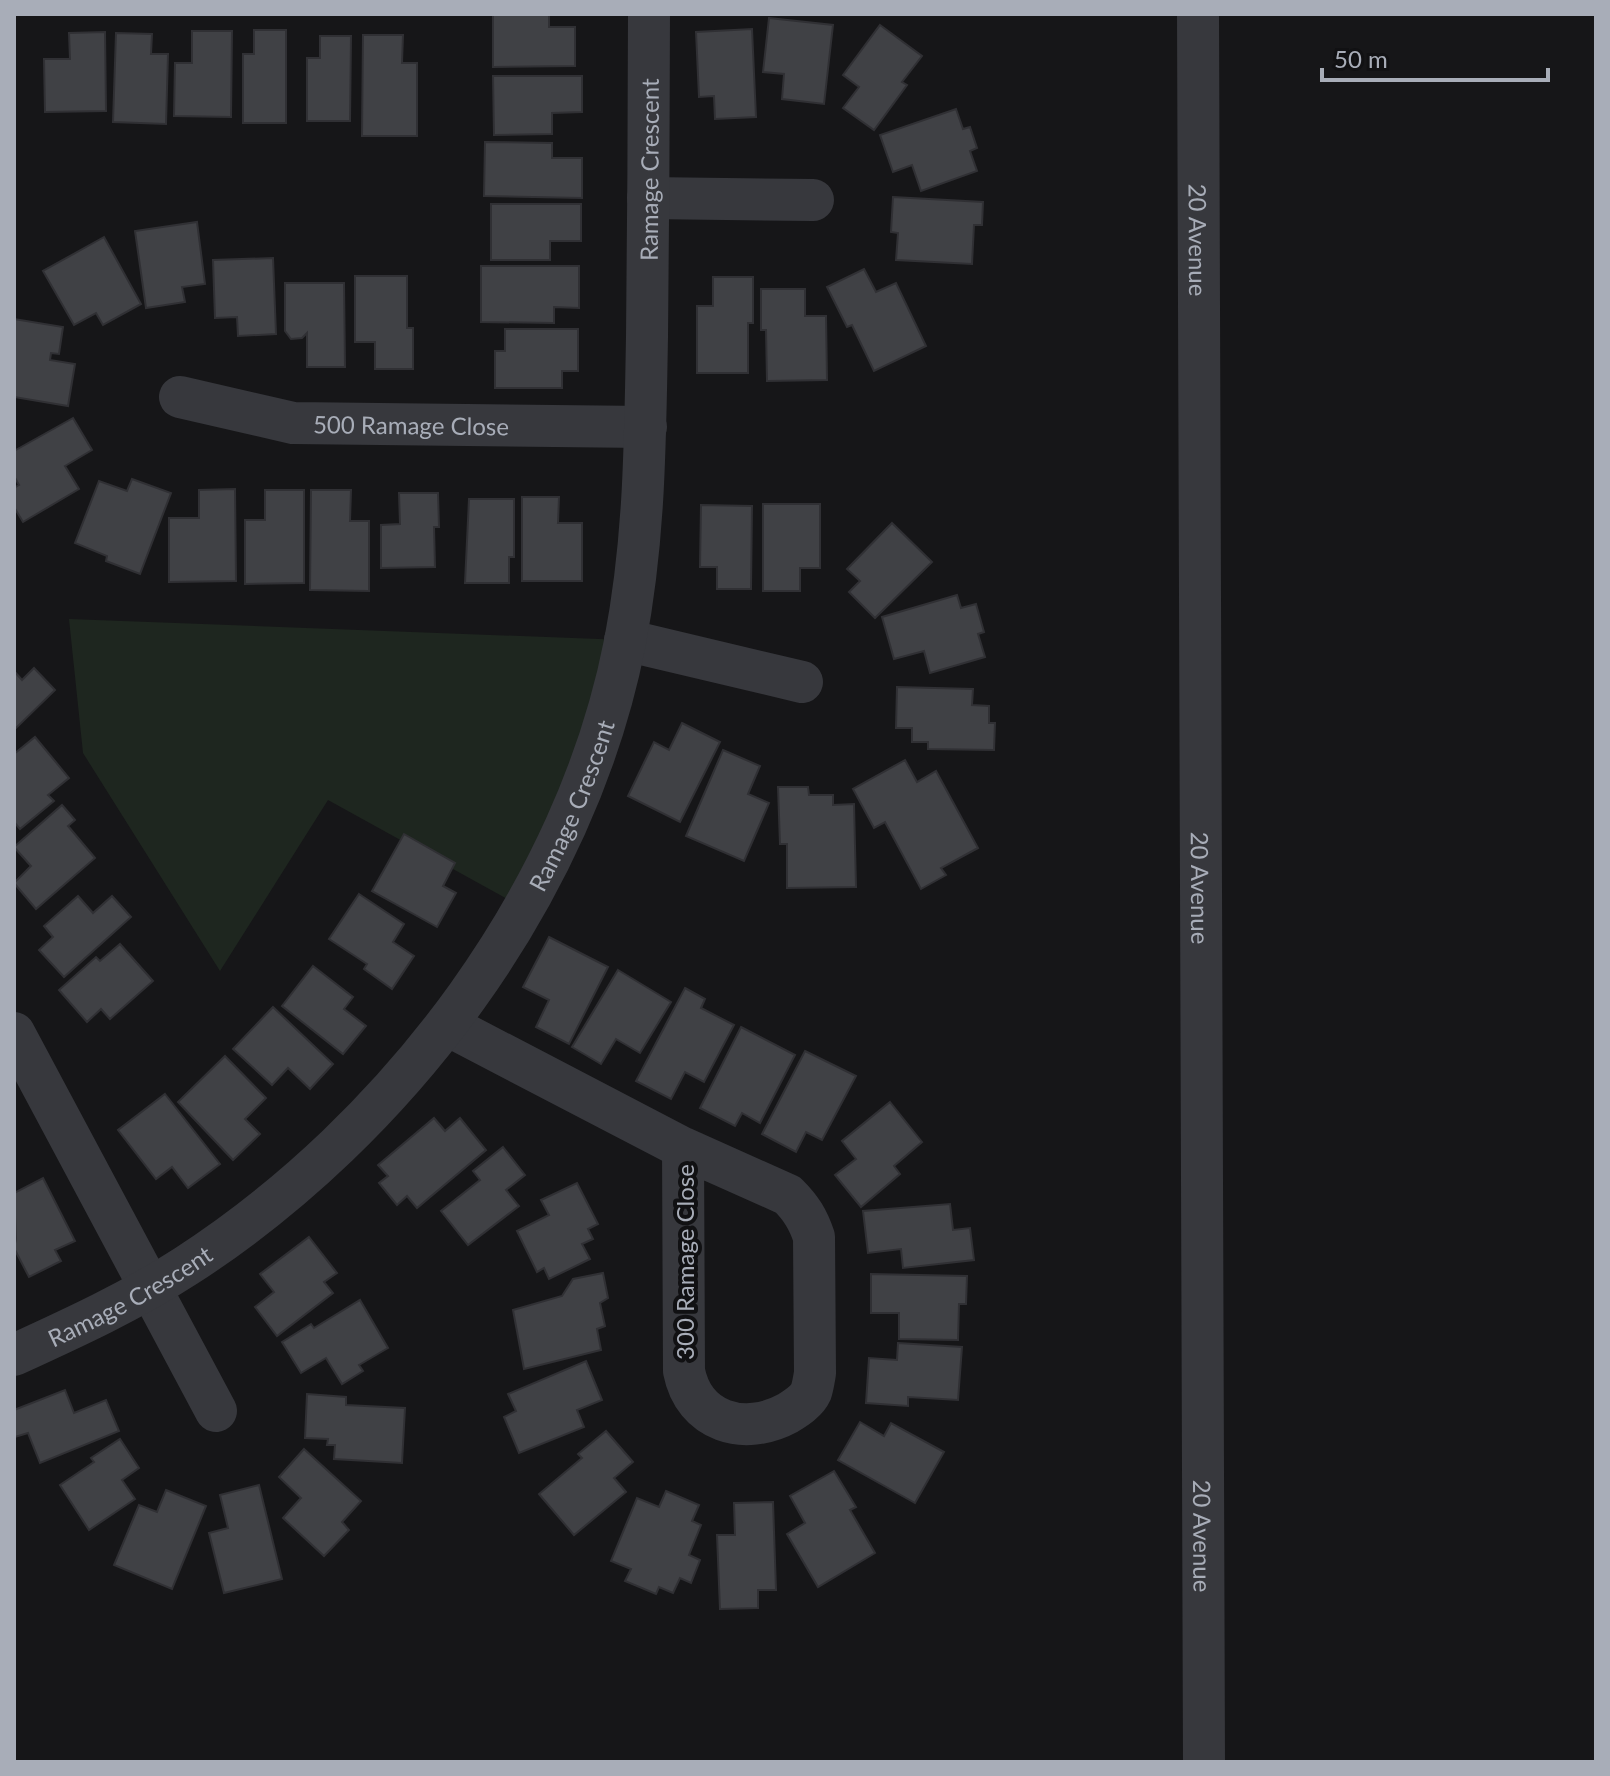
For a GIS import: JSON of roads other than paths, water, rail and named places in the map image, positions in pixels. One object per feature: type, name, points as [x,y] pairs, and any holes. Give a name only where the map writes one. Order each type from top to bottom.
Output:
[{"type":"street","name":"Ramage Crescent","points":[[14,1355],[152,1287],[223,1239],[316,1163],[408,1071],[447,1025],[482,974],[556,844],[586,777],[625,640],[642,521],[646,427],[649,14]]},
{"type":"street","name":"20 Avenue","points":[[1198,14],[1204,1762]]},
{"type":"street","points":[[648,198],[813,200]]},
{"type":"street","name":"500 Ramage Close","points":[[180,397],[293,423],[646,427]]},
{"type":"street","points":[[625,640],[802,682]]},
{"type":"street","name":"300 Ramage Close","points":[[447,1025],[683,1148],[788,1195],[808,1220],[814,1237],[817,1354],[810,1393],[800,1405],[765,1422],[744,1424],[724,1421],[707,1412],[694,1400],[687,1387],[684,1371],[683,1148]]},
{"type":"street","points":[[14,1033],[216,1411]]}]
